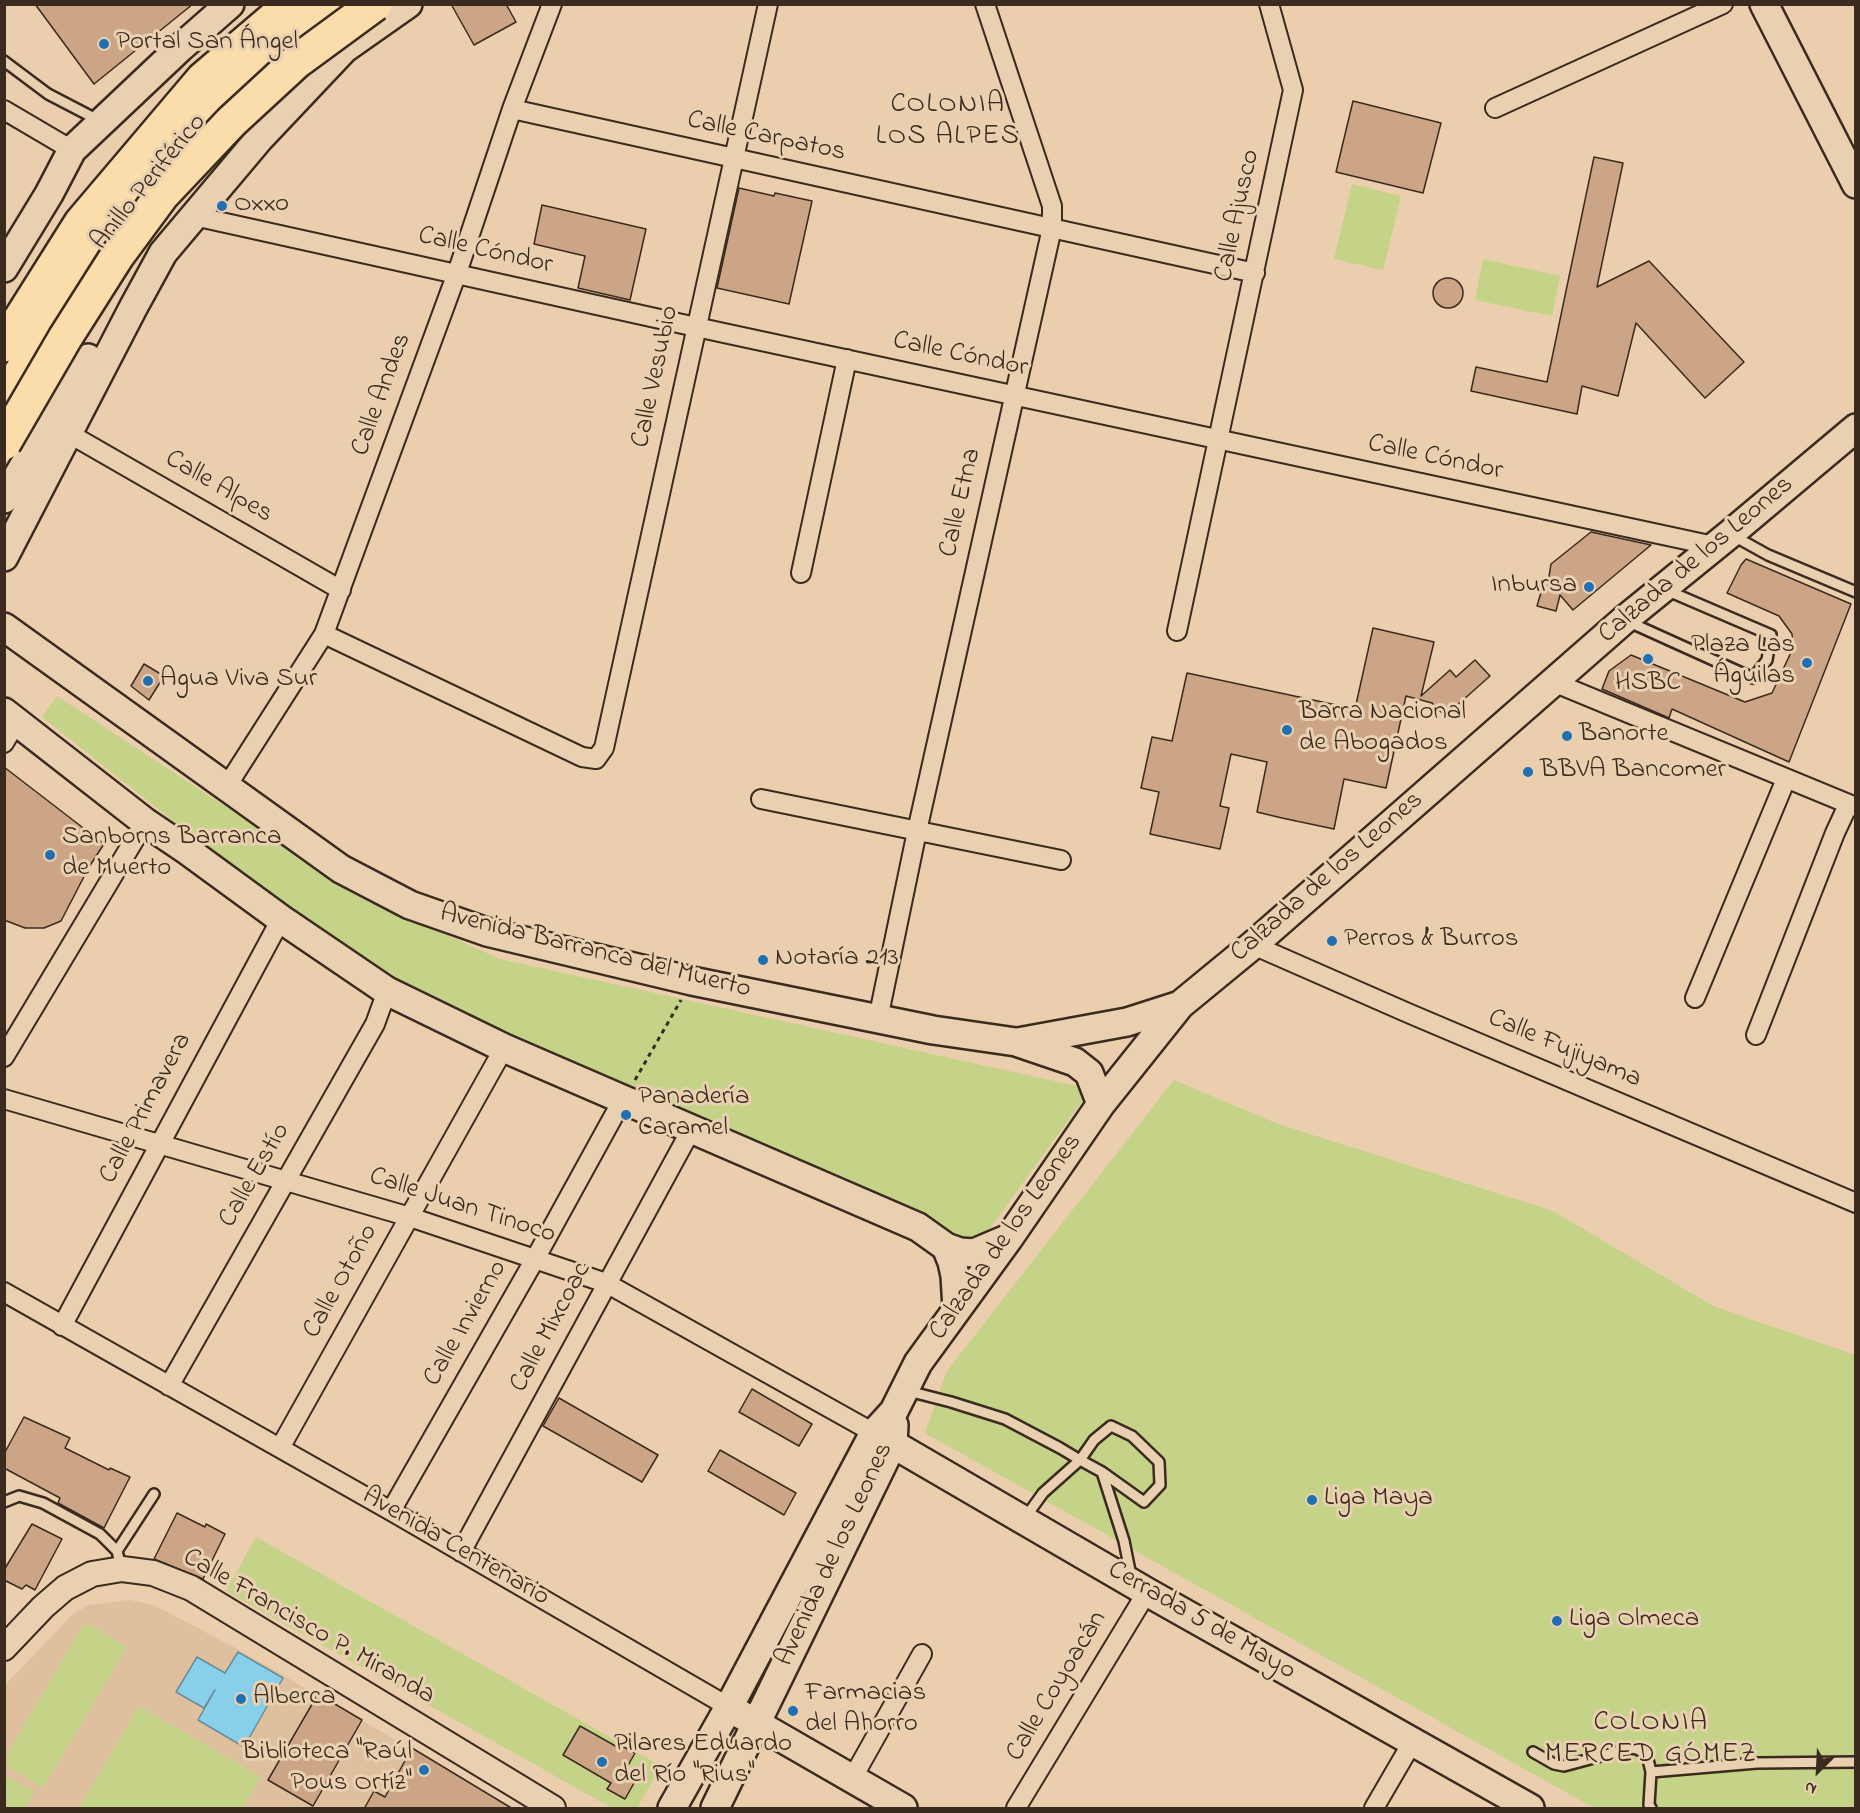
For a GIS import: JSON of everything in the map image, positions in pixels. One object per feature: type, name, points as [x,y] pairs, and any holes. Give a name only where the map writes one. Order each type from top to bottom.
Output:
[{"type":"highway","name":"Anillo Periférico","points":[[4,345],[81,223],[203,79],[264,24],[291,4]]},
{"type":"highway","name":"Anillo Periférico","points":[[264,24],[294,35],[340,4]]},
{"type":"highway","points":[[4,443],[76,320],[117,256],[162,195],[231,122],[296,62],[375,4]]},
{"type":"highway","name":"Anillo Periférico","points":[[4,401],[100,241],[130,200],[218,99],[264,24]]},
{"type":"highway","points":[[4,306],[64,209],[192,62],[264,24],[345,49]]},
{"type":"main road","points":[[4,268],[49,194],[72,150],[230,4]]},
{"type":"main road","points":[[4,499],[120,304],[259,138],[345,49],[408,4]]},
{"type":"main road","points":[[1764,4],[1856,184]]},
{"type":"main road","points":[[4,557],[163,253]]},
{"type":"main road","name":"Calzada de los Leones","points":[[899,1400],[918,1364],[1009,1238],[1101,1104],[1180,1005],[1253,945],[1624,620],[1856,428]]},
{"type":"main road","name":"Avenida Barranca del Muerto","points":[[4,627],[341,869],[410,905],[487,932],[692,981],[878,1019],[1016,1042],[1075,1062],[1089,1073],[1101,1104]]},
{"type":"main road","points":[[9,725],[188,850],[281,919],[387,991],[504,1048],[918,1227],[946,1247],[960,1252],[974,1253],[1009,1238]]},
{"type":"main road","name":"Avenida Barranca del Muerto","points":[[1016,1042],[1127,1022],[1180,1005]]},
{"type":"main road","points":[[946,1247],[955,1276],[957,1308]]},
{"type":"main road","name":"Avenida de los Leones","points":[[715,1809],[884,1438],[899,1400]]},
{"type":"main road","points":[[672,1809],[884,1438]]},
{"type":"main road","name":"Cerrada 5 de Mayo","points":[[884,1438],[1140,1588],[1530,1809]]},
{"type":"main road","name":"Avenida Centenario","points":[[729,1707],[903,1809]]},
{"type":"street","name":"Calle Andes","points":[[227,786],[324,634],[457,273],[512,109],[552,4]]},
{"type":"street","name":"Calle Vesubio","points":[[324,634],[582,757],[596,759],[604,748],[768,4]]},
{"type":"street","name":"Calle Etna","points":[[878,1019],[917,831],[1052,228],[1052,206],[985,4]]},
{"type":"street","name":"Calle Ajusco","points":[[1177,631],[1293,90],[1269,4]]},
{"type":"street","points":[[1494,108],[1723,4]]},
{"type":"street","name":"Calle Carpatos","points":[[512,109],[1255,273]]},
{"type":"street","points":[[4,110],[72,150]]},
{"type":"street","name":"Calle Cóndor","points":[[194,216],[1014,396],[1722,540]]},
{"type":"street","points":[[801,573],[847,359]]},
{"type":"street","name":"Calle Alpes","points":[[68,433],[341,590]]},
{"type":"street","points":[[1553,682],[1852,806],[1835,833],[1756,1035]]},
{"type":"street","points":[[1695,998],[1786,779]]},
{"type":"street","points":[[761,799],[1061,860]]},
{"type":"street","points":[[4,1057],[145,822]]},
{"type":"street","name":"Calle Primavera","points":[[62,1326],[281,919]]},
{"type":"street","name":"Calle Fujiyama","points":[[1253,945],[1856,1203]]},
{"type":"street","name":"Calle Estío","points":[[169,1386],[375,1024],[387,991]]},
{"type":"street","name":"Calle Otoño","points":[[280,1448],[504,1048]]},
{"type":"street","name":"Calle Juan Tinoco","points":[[4,1098],[410,1217],[606,1283],[884,1438]]},
{"type":"street","name":"Calle Invierno","points":[[391,1511],[623,1099]]},
{"type":"street","name":"Calle Mixcoac","points":[[461,1552],[691,1130]]},
{"type":"street","name":"Avenida Centenario","points":[[4,1292],[391,1511],[729,1707]]},
{"type":"street","name":"Calle Francisco P. Miranda","points":[[4,1648],[43,1607],[65,1588],[120,1560],[191,1588],[553,1809]]},
{"type":"street","name":"Calle Coyoacán","points":[[1016,1809],[1140,1588]]},
{"type":"street","points":[[852,1779],[922,1654]]},
{"type":"street","points":[[1374,1809],[1413,1741]]},
{"type":"lane","points":[[4,62],[48,94],[103,122]]},
{"type":"lane","points":[[1722,540],[1768,555],[1856,592]]},
{"type":"lane","points":[[1624,620],[1753,678],[1767,660],[1771,635],[1663,589]]},
{"type":"lane","points":[[899,1400],[951,1402],[1005,1419],[1080,1460],[1102,1472],[1144,1502],[1160,1485],[1159,1462],[1132,1436],[1111,1426],[1094,1440],[1080,1460],[1043,1493],[1024,1520]]},
{"type":"lane","points":[[1102,1472],[1140,1588]]},
{"type":"lane","points":[[4,1502],[19,1496],[43,1503],[100,1534],[120,1560],[154,1494]]},
{"type":"lane","points":[[1533,1752],[1554,1764],[1564,1766],[1631,1748],[1638,1749],[1647,1755],[1652,1772],[1649,1805],[1651,1809]]},
{"type":"lane","points":[[1652,1772],[1757,1763],[1856,1762]]},
{"type":"path","points":[[623,1099],[692,981]]},
{"type":"shaded area","points":[[130,1600],[154,1605],[239,1650],[514,1808],[5,1808],[4,1686],[74,1613],[89,1605]]},
{"type":"green space","points":[[1352,184],[1401,196],[1383,270],[1334,259]]},
{"type":"green space","points":[[1483,259],[1560,276],[1552,316],[1475,300]]},
{"type":"green space","points":[[57,696],[365,898],[500,959],[1091,1089],[975,1249],[929,1218],[711,1121],[512,1042],[417,996],[288,912],[42,717]]},
{"type":"green space","name":"Liga Olmeca","points":[[1174,1080],[1278,1124],[1553,1211],[1713,1306],[1855,1355],[1855,1808],[1594,1808],[925,1433],[947,1371]]},
{"type":"green space","points":[[256,1537],[661,1766],[637,1808],[612,1808],[226,1591]]},
{"type":"green space","points":[[85,1622],[127,1647],[43,1788],[5,1765],[5,1758]]},
{"type":"green space","points":[[139,1706],[261,1777],[242,1808],[79,1808]]},
{"type":"green space","points":[[4,1775],[35,1792],[25,1808],[5,1808]]},
{"type":"water","name":"Alberca","points":[[238,1652],[283,1678],[244,1747],[198,1720],[215,1690],[204,1708],[176,1692],[197,1657],[225,1673]]},
{"type":"building","name":"Portal San Ángel","points":[[35,4],[193,4],[94,84]]},
{"type":"building","points":[[451,4],[506,4],[516,22],[474,45]]},
{"type":"building","points":[[1353,101],[1441,123],[1423,193],[1336,172]]},
{"type":"building","points":[[1594,157],[1623,163],[1597,287],[1649,261],[1744,362],[1705,398],[1636,323],[1618,396],[1582,386],[1577,414],[1471,391],[1476,367],[1547,382]]},
{"type":"building","points":[[739,188],[812,201],[789,304],[717,288]]},
{"type":"building","points":[[542,205],[646,229],[630,300],[578,288],[585,256],[534,244]]},
{"type":"building","points":[[1448,278],[1459,282],[1463,293],[1459,304],[1448,308],[1437,304],[1433,293],[1437,282]]},
{"type":"building","points":[[1591,532],[1651,545],[1573,610],[1560,595],[1556,611],[1537,606],[1544,582],[1548,583],[1551,564]]},
{"type":"building","name":"Plaza Las Águilas","points":[[1746,559],[1851,604],[1789,762],[1672,709],[1669,718],[1602,689],[1609,671],[1631,655],[1745,702],[1772,693],[1793,648],[1792,634],[1779,616],[1727,593]]},
{"type":"building","points":[[1373,628],[1434,642],[1421,696],[1450,670],[1456,677],[1475,660],[1490,676],[1445,716],[1432,703],[1406,696],[1386,788],[1344,779],[1334,829],[1257,812],[1267,762],[1231,754],[1220,806],[1229,808],[1220,849],[1150,834],[1159,792],[1141,788],[1152,737],[1172,741],[1187,673],[1355,709]]},
{"type":"building","name":"Agua Viva Sur","points":[[144,664],[164,676],[149,700],[131,686]]},
{"type":"building","name":"Sanborns Barranca de Muerto","points":[[4,767],[104,844],[89,867],[61,921],[44,928],[25,928],[4,920]]},
{"type":"building","points":[[752,1389],[812,1424],[799,1446],[739,1412]]},
{"type":"building","points":[[559,1398],[658,1455],[642,1482],[543,1426]]},
{"type":"building","points":[[24,1417],[70,1438],[65,1448],[109,1470],[110,1468],[130,1477],[104,1528],[58,1503],[60,1498],[4,1468],[4,1454]]},
{"type":"building","points":[[720,1450],[796,1493],[784,1515],[708,1471]]},
{"type":"building","points":[[177,1513],[225,1534],[203,1579],[154,1559]]},
{"type":"building","points":[[32,1524],[62,1539],[35,1590],[26,1585],[22,1589],[4,1580],[4,1570]]},
{"type":"building","points":[[318,1694],[362,1720],[313,1806],[268,1780]]},
{"type":"building","name":"Pilares Eduardo del Río \"Rius\"","points":[[580,1726],[619,1748],[620,1745],[635,1753],[626,1769],[638,1776],[625,1799],[607,1789],[611,1783],[563,1755]]},
{"type":"building","name":"Biblioteca \"Raúl Pous Ortíz\"","points":[[412,1748],[513,1809],[364,1809],[374,1791],[385,1797]]},
{"type":"place","name":"Portal San Ángel","points":[[104,44]]},
{"type":"place","name":"Oxxo","points":[[222,206]]},
{"type":"place","name":"Inbursa","points":[[1589,587]]},
{"type":"place","name":"HSBC","points":[[1648,659]]},
{"type":"place","name":"Plaza Las Águilas","points":[[1807,663]]},
{"type":"place","name":"Agua Viva Sur","points":[[148,681]]},
{"type":"place","name":"Barra Nacional de Abogados","points":[[1287,730]]},
{"type":"place","name":"Banorte","points":[[1567,736]]},
{"type":"place","name":"BBVA Bancomer","points":[[1528,772]]},
{"type":"place","name":"Sanborns Barranca de Muerto","points":[[50,855]]},
{"type":"place","name":"Perros & Burros","points":[[1332,941]]},
{"type":"place","name":"Notaría 213","points":[[763,960]]},
{"type":"place","name":"Panadería Caramel","points":[[626,1115]]},
{"type":"place","name":"Liga Maya","points":[[1312,1500]]},
{"type":"place","name":"Liga Olmeca","points":[[1557,1621]]},
{"type":"place","name":"Alberca","points":[[241,1699]]},
{"type":"place","name":"Farmacias del Ahorro","points":[[793,1711]]},
{"type":"place","name":"Pilares Eduardo del Río \"Rius\"","points":[[602,1762]]},
{"type":"place","name":"Biblioteca \"Raúl Pous Ortíz\"","points":[[424,1770]]},
{"type":"district","name":"COLONIA LOS ALPES","points":[[948,122]]},
{"type":"district","name":"COLONIA MERCED GÓMEZ","points":[[1651,1740]]}]
